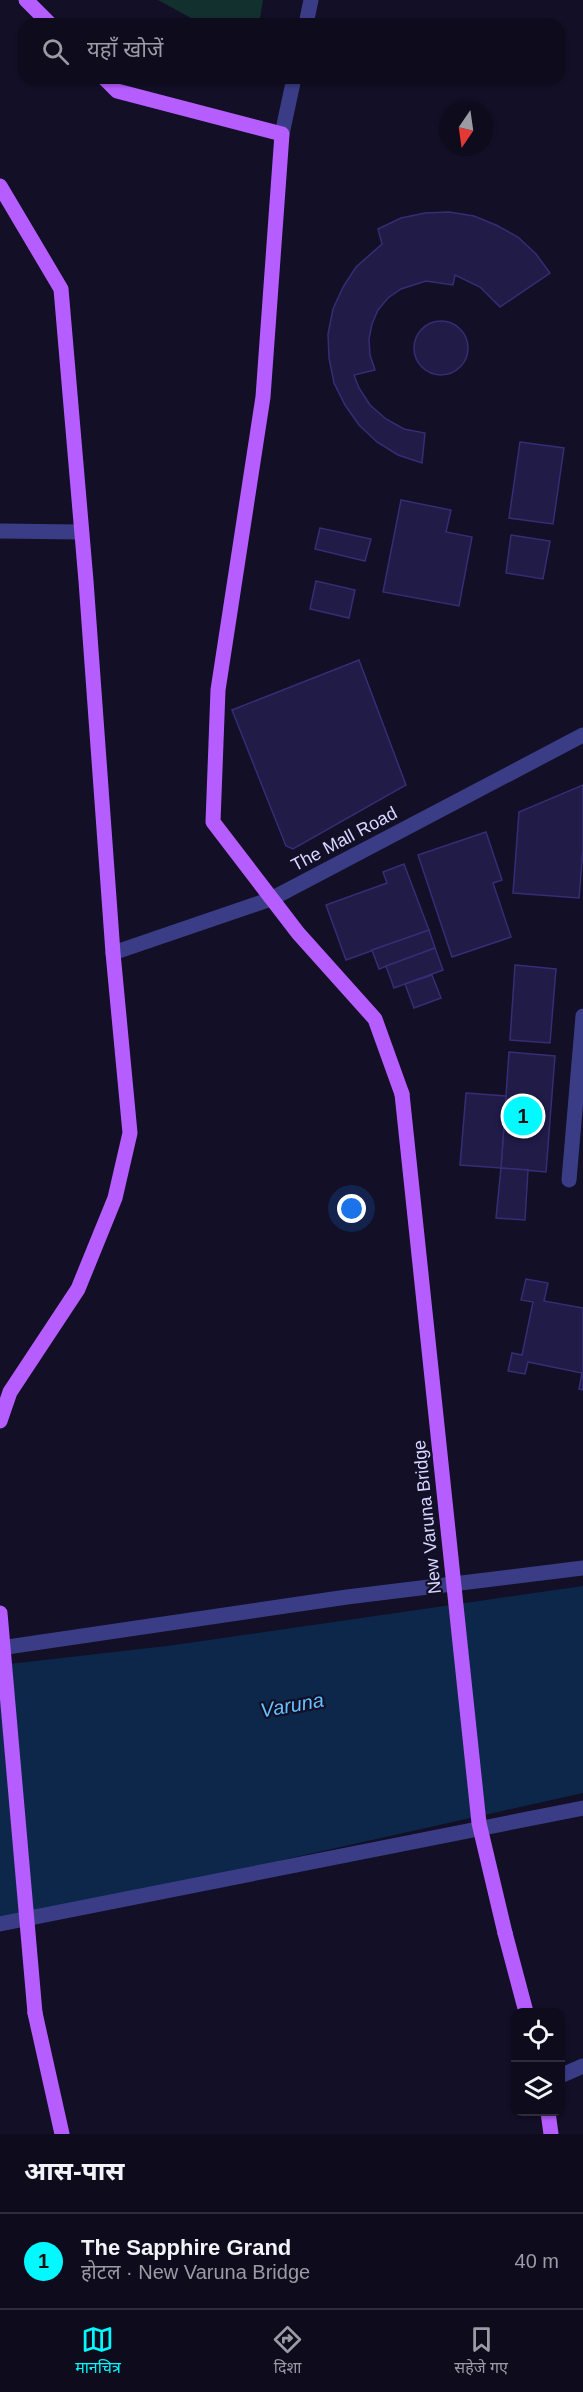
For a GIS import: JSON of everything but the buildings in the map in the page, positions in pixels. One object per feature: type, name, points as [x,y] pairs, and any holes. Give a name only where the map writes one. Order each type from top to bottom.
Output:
[{"type":"main road","points":[[26,0],[44,18]]},
{"type":"main road","points":[[110,84],[117,91],[282,134]]},
{"type":"main road","name":"New Varuna Bridge","points":[[282,134],[263,398],[218,690],[213,822],[298,933],[375,1019],[402,1094],[479,1824],[525,2008]]},
{"type":"main road","points":[[0,186],[61,289],[113,953],[130,1133],[115,1198],[78,1288],[10,1392],[0,1421]]},
{"type":"main road","points":[[0,1613],[35,2013],[62,2134]]},
{"type":"main road","points":[[549,2116],[551,2134]]},
{"type":"street","points":[[307,18],[311,0]]},
{"type":"street","points":[[282,134],[293,84]]},
{"type":"street","points":[[0,531],[81,532]]},
{"type":"street","name":"The Mall Road","points":[[113,953],[272,899],[583,735]]},
{"type":"street","points":[[569,1180],[583,1016]]},
{"type":"street","points":[[0,1648],[347,1597],[583,1569]]},
{"type":"street","points":[[0,1924],[583,1808]]},
{"type":"street","points":[[565,2074],[583,2066]]},
{"type":"green space","points":[[158,0],[263,0],[260,18],[191,18]]},
{"type":"water","name":"Varuna","points":[[583,1586],[583,1793],[0,1923],[0,1665],[167,1646]]},
{"type":"place","name":"The Sapphire Grand","points":[[523,1116]]}]
